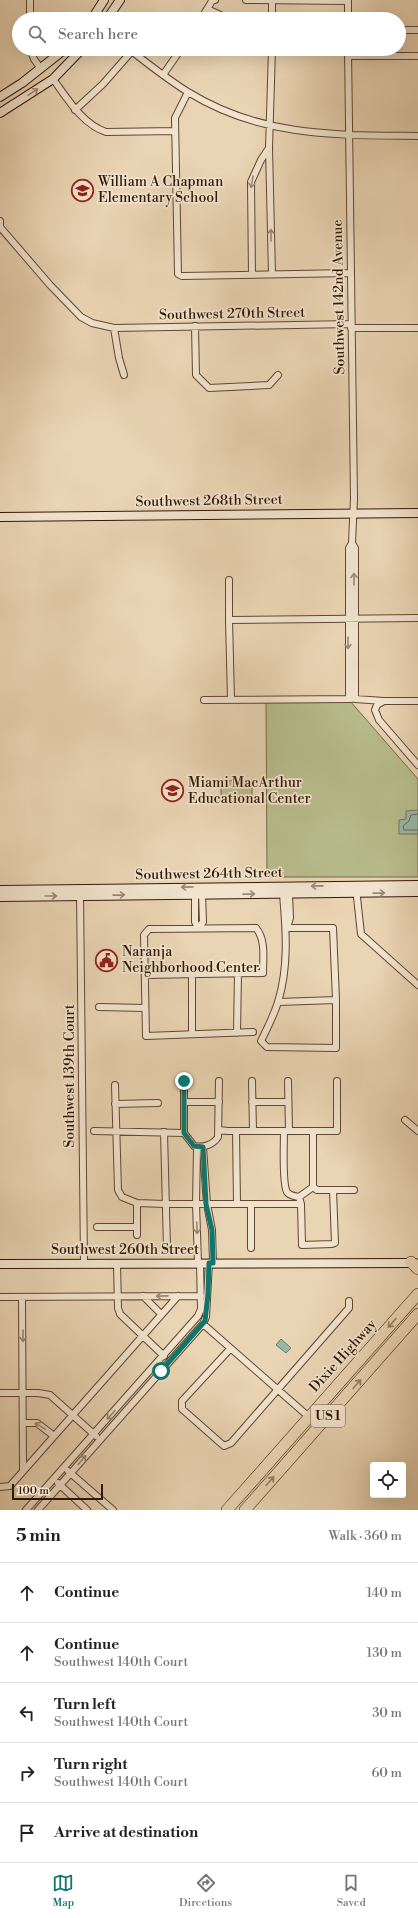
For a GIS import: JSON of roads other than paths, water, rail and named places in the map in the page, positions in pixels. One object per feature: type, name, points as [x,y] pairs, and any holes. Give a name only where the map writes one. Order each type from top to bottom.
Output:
[{"type":"highway","name":"Dixie Highway","points":[[227,1510],[418,1294]]},
{"type":"highway","name":"Dixie Highway","points":[[244,1510],[418,1314]]},
{"type":"street","points":[[30,0],[30,12]]},
{"type":"street","points":[[96,12],[104,0]]},
{"type":"street","points":[[112,12],[120,0]]},
{"type":"street","points":[[246,0],[348,1],[348,12]]},
{"type":"street","points":[[272,0],[272,12]]},
{"type":"street","points":[[205,12],[214,1]]},
{"type":"street","points":[[207,9],[214,12]]},
{"type":"street","points":[[406,30],[418,30]]},
{"type":"street","points":[[33,56],[41,69]]},
{"type":"street","points":[[0,97],[22,83],[57,56]]},
{"type":"street","points":[[0,113],[53,79],[75,56]]},
{"type":"street","points":[[75,110],[103,84],[125,56]]},
{"type":"street","points":[[138,56],[188,92],[212,105],[271,127],[310,133],[348,136],[418,136]]},
{"type":"street","points":[[164,75],[176,56]]},
{"type":"street","points":[[272,56],[271,127],[269,148],[272,274]]},
{"type":"street","points":[[348,56],[418,56]]},
{"type":"street","name":"Southwest 142nd Avenue","points":[[348,56],[354,500],[352,513],[352,543],[355,548],[351,618],[352,699]]},
{"type":"street","points":[[53,79],[75,110],[100,130],[106,132],[175,131]]},
{"type":"street","points":[[188,92],[176,114],[175,131],[178,274],[182,276],[350,273]]},
{"type":"street","points":[[252,275],[251,182],[260,160],[269,148]]},
{"type":"street","name":"Southwest 270th Street","points":[[0,221],[0,227],[81,318],[92,323],[114,328],[195,326],[351,326],[418,328]]},
{"type":"street","points":[[195,326],[196,375],[210,388],[269,385],[278,375]]},
{"type":"street","points":[[114,328],[119,358],[124,375]]},
{"type":"street","name":"Southwest 268th Street","points":[[0,517],[418,512]]},
{"type":"street","points":[[229,580],[230,699]]},
{"type":"street","points":[[229,620],[418,618]]},
{"type":"street","points":[[204,700],[352,699],[418,701]]},
{"type":"street","points":[[384,701],[377,705],[375,710],[379,720],[418,765]]},
{"type":"street","name":"Southwest 264th Street","points":[[0,890],[199,894],[286,894],[418,885]]},
{"type":"street","points":[[356,889],[361,934],[418,985]]},
{"type":"street","name":"Southwest 264th Street","points":[[0,897],[80,892],[356,889],[418,892]]},
{"type":"street","name":"Southwest 139th Court","points":[[80,892],[84,1263]]},
{"type":"street","points":[[198,928],[203,922],[203,911],[199,894]]},
{"type":"street","points":[[198,928],[195,922],[195,911],[199,894]]},
{"type":"street","points":[[286,894],[284,975],[278,1002],[261,1042],[267,1048],[336,1048],[333,928],[286,928]]},
{"type":"street","points":[[195,911],[203,911]]},
{"type":"street","points":[[145,975],[263,973],[263,940],[261,934],[256,928],[148,929],[144,935],[146,1036],[253,1032]]},
{"type":"street","points":[[237,1033],[238,973]]},
{"type":"street","points":[[192,974],[192,1034]]},
{"type":"street","points":[[278,1002],[336,1000]]},
{"type":"street","points":[[99,1007],[145,1008]]},
{"type":"street","points":[[184,1081],[184,1133],[191,1144],[200,1147],[210,1145],[217,1139],[219,1130],[219,1081]]},
{"type":"street","points":[[288,1081],[284,1183],[287,1192],[290,1195],[299,1197],[313,1187]]},
{"type":"street","points":[[219,1130],[236,1132],[338,1131],[337,1081]]},
{"type":"street","points":[[252,1082],[253,1132]]},
{"type":"street","points":[[115,1085],[118,1190],[122,1197],[137,1203],[301,1204]]},
{"type":"street","points":[[184,1102],[219,1102]]},
{"type":"street","points":[[252,1102],[288,1102]]},
{"type":"street","points":[[115,1104],[158,1103]]},
{"type":"street","points":[[405,1120],[418,1131]]},
{"type":"street","points":[[94,1131],[184,1133]]},
{"type":"street","points":[[313,1131],[313,1187]]},
{"type":"street","points":[[164,1132],[167,1248]]},
{"type":"street","points":[[236,1132],[237,1204]]},
{"type":"street","points":[[26,1510],[198,1316],[201,1309],[205,1263],[212,1230],[206,1204],[200,1147]]},
{"type":"street","points":[[38,1510],[203,1324],[206,1317],[205,1263],[196,1204],[196,1175],[200,1147]]},
{"type":"street","points":[[196,1175],[204,1175]]},
{"type":"street","points":[[313,1187],[317,1190],[354,1190]]},
{"type":"street","points":[[299,1197],[301,1204],[302,1245],[332,1244],[334,1243],[333,1190]]},
{"type":"street","points":[[137,1203],[137,1235]]},
{"type":"street","points":[[251,1204],[251,1248]]},
{"type":"street","points":[[97,1226],[137,1226]]},
{"type":"street","points":[[117,1263],[120,1314],[164,1356]]},
{"type":"street","name":"Southwest 260th Street","points":[[0,1264],[205,1263],[416,1265]]},
{"type":"street","points":[[143,1296],[161,1314]]},
{"type":"street","points":[[0,1487],[10,1486],[72,1414],[178,1296]]},
{"type":"street","points":[[0,1297],[201,1296]]},
{"type":"street","points":[[22,1297],[24,1423],[23,1470]]},
{"type":"street","points":[[230,1349],[182,1401],[182,1408],[224,1446],[231,1443],[349,1308],[349,1301]]},
{"type":"street","points":[[203,1324],[309,1417]]},
{"type":"street","points":[[0,1393],[50,1395],[100,1439]]},
{"type":"street","points":[[24,1423],[37,1423],[54,1436]]},
{"type":"street","points":[[64,1468],[114,1510]]},
{"type":"street","points":[[54,1479],[87,1510]]},
{"type":"water","points":[[418,810],[418,834],[399,834],[399,820],[406,819],[406,811]]},
{"type":"water","points":[[281,1339],[291,1348],[286,1353],[276,1345]]},
{"type":"place","name":"William A Chapman Elementary School","points":[[83,190]]},
{"type":"place","name":"Miami MacArthur Educational Center","points":[[173,791]]},
{"type":"place","name":"Naranja Neighborhood Center","points":[[107,960]]}]
